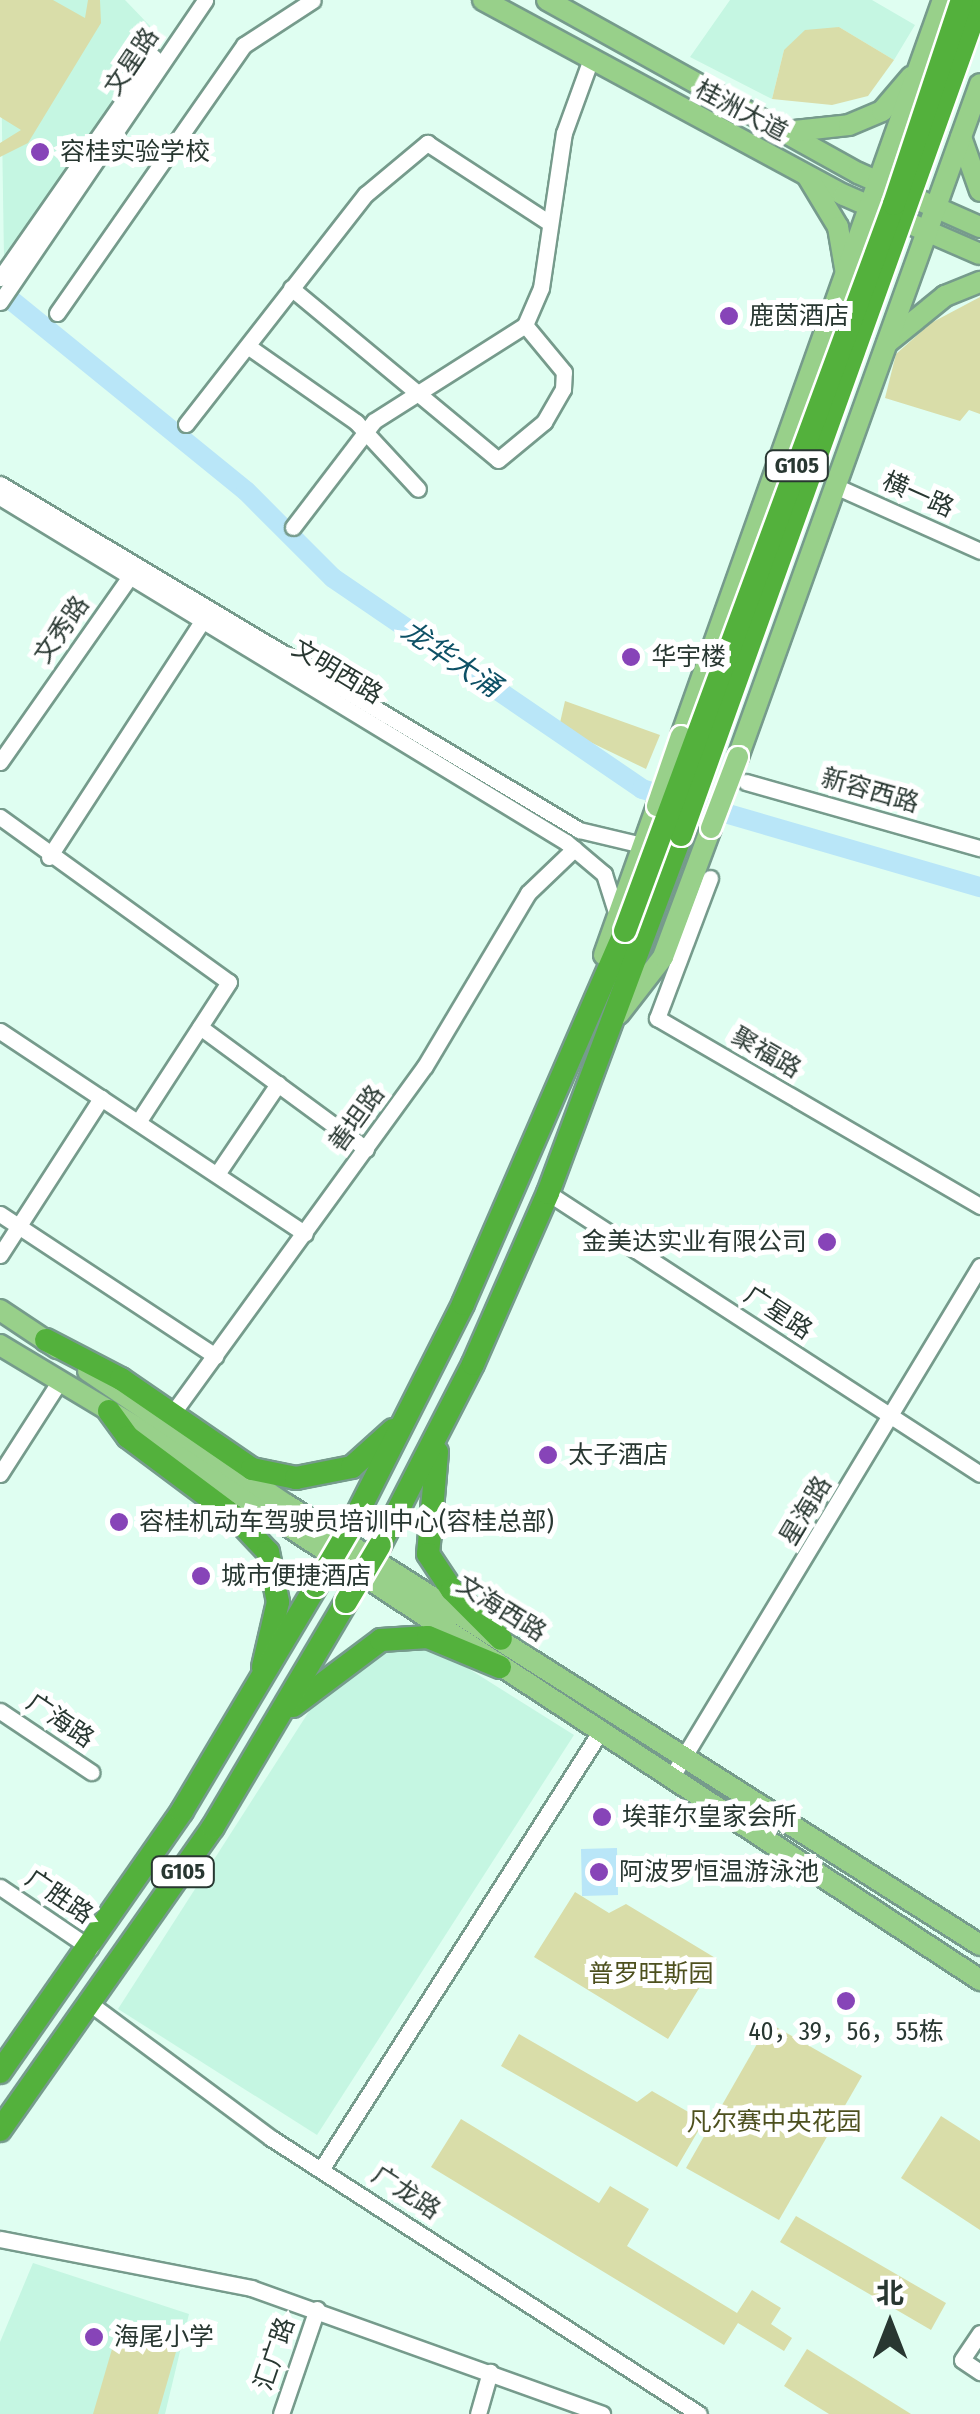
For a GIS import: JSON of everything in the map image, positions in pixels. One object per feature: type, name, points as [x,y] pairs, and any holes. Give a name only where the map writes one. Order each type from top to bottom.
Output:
[{"type":"highway","name":"G105","points":[[0,2072],[90,1948],[256,1695],[412,1410],[515,1186],[622,924],[887,222],[962,0]]},
{"type":"highway","name":"G105","points":[[0,2130],[92,2005],[286,1711],[442,1429],[548,1194],[618,1016],[980,0]]},
{"type":"highway","points":[[46,1340],[172,1414],[252,1468],[296,1478],[352,1468],[412,1410]]},
{"type":"highway","points":[[109,1411],[128,1438],[235,1518],[268,1552],[278,1602],[256,1695]]},
{"type":"highway","points":[[442,1429],[428,1554],[452,1590],[501,1639]]},
{"type":"highway","points":[[286,1711],[382,1640],[428,1637],[500,1667]]},
{"type":"main road","name":"桂洲大道","points":[[484,0],[807,176],[980,254]]},
{"type":"main road","points":[[622,924],[642,845],[874,208],[943,0]]},
{"type":"main road","name":"桂洲大道","points":[[553,1],[882,185],[980,226]]},
{"type":"main road","points":[[784,132],[849,125],[882,111],[902,92],[933,36]]},
{"type":"main road","points":[[917,82],[945,109],[978,90]]},
{"type":"main road","points":[[618,1016],[663,957],[978,90]]},
{"type":"main road","points":[[961,138],[980,191]]},
{"type":"main road","points":[[807,176],[838,228],[845,287]]},
{"type":"main road","points":[[845,287],[880,277],[901,302]]},
{"type":"main road","points":[[886,344],[945,296],[980,282]]},
{"type":"main road","name":"文海西路","points":[[0,1310],[163,1424],[687,1754],[980,1945]]},
{"type":"main road","name":"文海西路","points":[[0,1345],[109,1411],[980,1980]]},
{"type":"street","points":[[3,290],[193,0]]},
{"type":"street","name":"文星路","points":[[3,290],[204,0]]},
{"type":"street","points":[[56,312],[244,45],[313,0]]},
{"type":"street","points":[[293,528],[364,431],[525,325],[541,288],[564,134],[592,58]]},
{"type":"street","points":[[186,424],[366,194],[427,143],[548,222]]},
{"type":"street","points":[[291,288],[502,460],[544,422],[563,389],[564,372],[525,325]]},
{"type":"street","points":[[249,347],[364,431],[418,489]]},
{"type":"street","name":"文明西路","points":[[0,484],[579,830],[642,845]]},
{"type":"street","name":"横一路","points":[[835,486],[980,551]]},
{"type":"street","name":"文明西路","points":[[0,497],[574,849],[611,885],[622,924]]},
{"type":"street","name":"文秀路","points":[[0,762],[130,576]]},
{"type":"street","points":[[49,857],[203,620]]},
{"type":"street","name":"新容西路","points":[[746,782],[980,848]]},
{"type":"street","points":[[0,817],[49,857],[229,982],[138,1122]]},
{"type":"street","name":"善坦路","points":[[172,1414],[426,1066],[528,894],[574,849]]},
{"type":"street","name":"聚福路","points":[[710,878],[657,1018],[980,1206]]},
{"type":"street","points":[[200,1027],[366,1148]]},
{"type":"street","points":[[0,1031],[305,1234]]},
{"type":"street","points":[[217,1174],[278,1084]]},
{"type":"street","points":[[0,1255],[101,1098]]},
{"type":"street","name":"广星路","points":[[548,1194],[980,1474]]},
{"type":"street","points":[[0,1214],[215,1356]]},
{"type":"street","name":"星海路","points":[[671,1778],[893,1417],[980,1266]]},
{"type":"street","points":[[0,1474],[59,1382]]},
{"type":"street","name":"广海路","points":[[0,1711],[91,1772]]},
{"type":"street","points":[[322,2168],[600,1732]]},
{"type":"street","name":"广胜路","points":[[0,1888],[90,1948]]},
{"type":"street","name":"广龙路","points":[[92,2005],[322,2168],[699,2414]]},
{"type":"street","points":[[0,2239],[197,2274],[317,2309],[602,2414]]},
{"type":"street","name":"汇广路","points":[[281,2414],[317,2309]]},
{"type":"street","points":[[980,2332],[962,2360],[980,2372]]},
{"type":"street","points":[[478,2414],[490,2372]]},
{"type":"shaded area","name":"容桂实验学校","points":[[0,0],[125,0],[150,26],[155,47],[4,259]]},
{"type":"shaded area","points":[[730,0],[872,0],[915,25],[894,60],[839,27],[784,50],[772,99],[690,57]]},
{"type":"shaded area","points":[[439,1650],[574,1735],[317,2135],[118,2009],[333,1674],[376,1653]]},
{"type":"shaded area","name":"海尾小学","points":[[33,2263],[189,2314],[165,2414],[0,2414],[0,2342]]},
{"type":"green space","points":[[0,0],[53,0],[85,18],[88,0],[100,0],[101,23],[28,143],[0,157],[0,143],[21,130],[0,117]]},
{"type":"green space","points":[[839,27],[894,60],[868,96],[832,105],[772,99],[784,50],[805,30]]},
{"type":"green space","points":[[980,297],[980,414],[969,410],[960,421],[885,398],[896,354],[931,323]]},
{"type":"green space","points":[[565,701],[660,735],[646,769],[559,727]]},
{"type":"green space","name":"普罗旺斯园","points":[[575,1892],[609,1913],[626,1904],[717,1959],[668,2039],[534,1957]]},
{"type":"green space","name":"凡尔赛中央花园","points":[[769,2023],[862,2076],[779,2220],[686,2168]]},
{"type":"green space","points":[[519,2034],[637,2102],[652,2091],[704,2121],[677,2167],[501,2066]]},
{"type":"green space","points":[[941,2116],[980,2141],[980,2230],[901,2178]]},
{"type":"green space","points":[[461,2119],[599,2203],[610,2186],[649,2209],[627,2246],[737,2313],[752,2290],[781,2308],[771,2324],[792,2338],[784,2351],[738,2323],[724,2345],[431,2167]]},
{"type":"green space","points":[[796,2216],[946,2303],[931,2330],[780,2242]]},
{"type":"green space","points":[[145,2321],[168,2329],[178,2345],[158,2414],[93,2414],[117,2332]]},
{"type":"green space","points":[[807,2349],[911,2414],[829,2414],[784,2386]]},
{"type":"water","name":"阿波罗恒温游泳池","points":[[617,1848],[618,1895],[582,1896],[581,1849]]},
{"type":"waterway","name":"龙华大涌","points":[[0,291],[246,491],[333,578],[642,789],[980,887]]},
{"type":"place","name":"容桂实验学校","points":[[40,152]]},
{"type":"place","name":"鹿茵酒店","points":[[729,316]]},
{"type":"place","name":"华宇楼","points":[[631,657]]},
{"type":"place","name":"金美达实业有限公司","points":[[827,1242]]},
{"type":"place","name":"太子酒店","points":[[548,1455]]},
{"type":"place","name":"容桂机动车驾驶员培训中心(容桂总部)","points":[[119,1522]]},
{"type":"place","name":"城市便捷酒店","points":[[201,1576]]},
{"type":"place","name":"埃菲尔皇家会所","points":[[602,1817]]},
{"type":"place","name":"阿波罗恒温游泳池","points":[[599,1872]]},
{"type":"place","name":"40，39，56，55栋","points":[[846,2001]]},
{"type":"place","name":"海尾小学","points":[[94,2337]]}]
